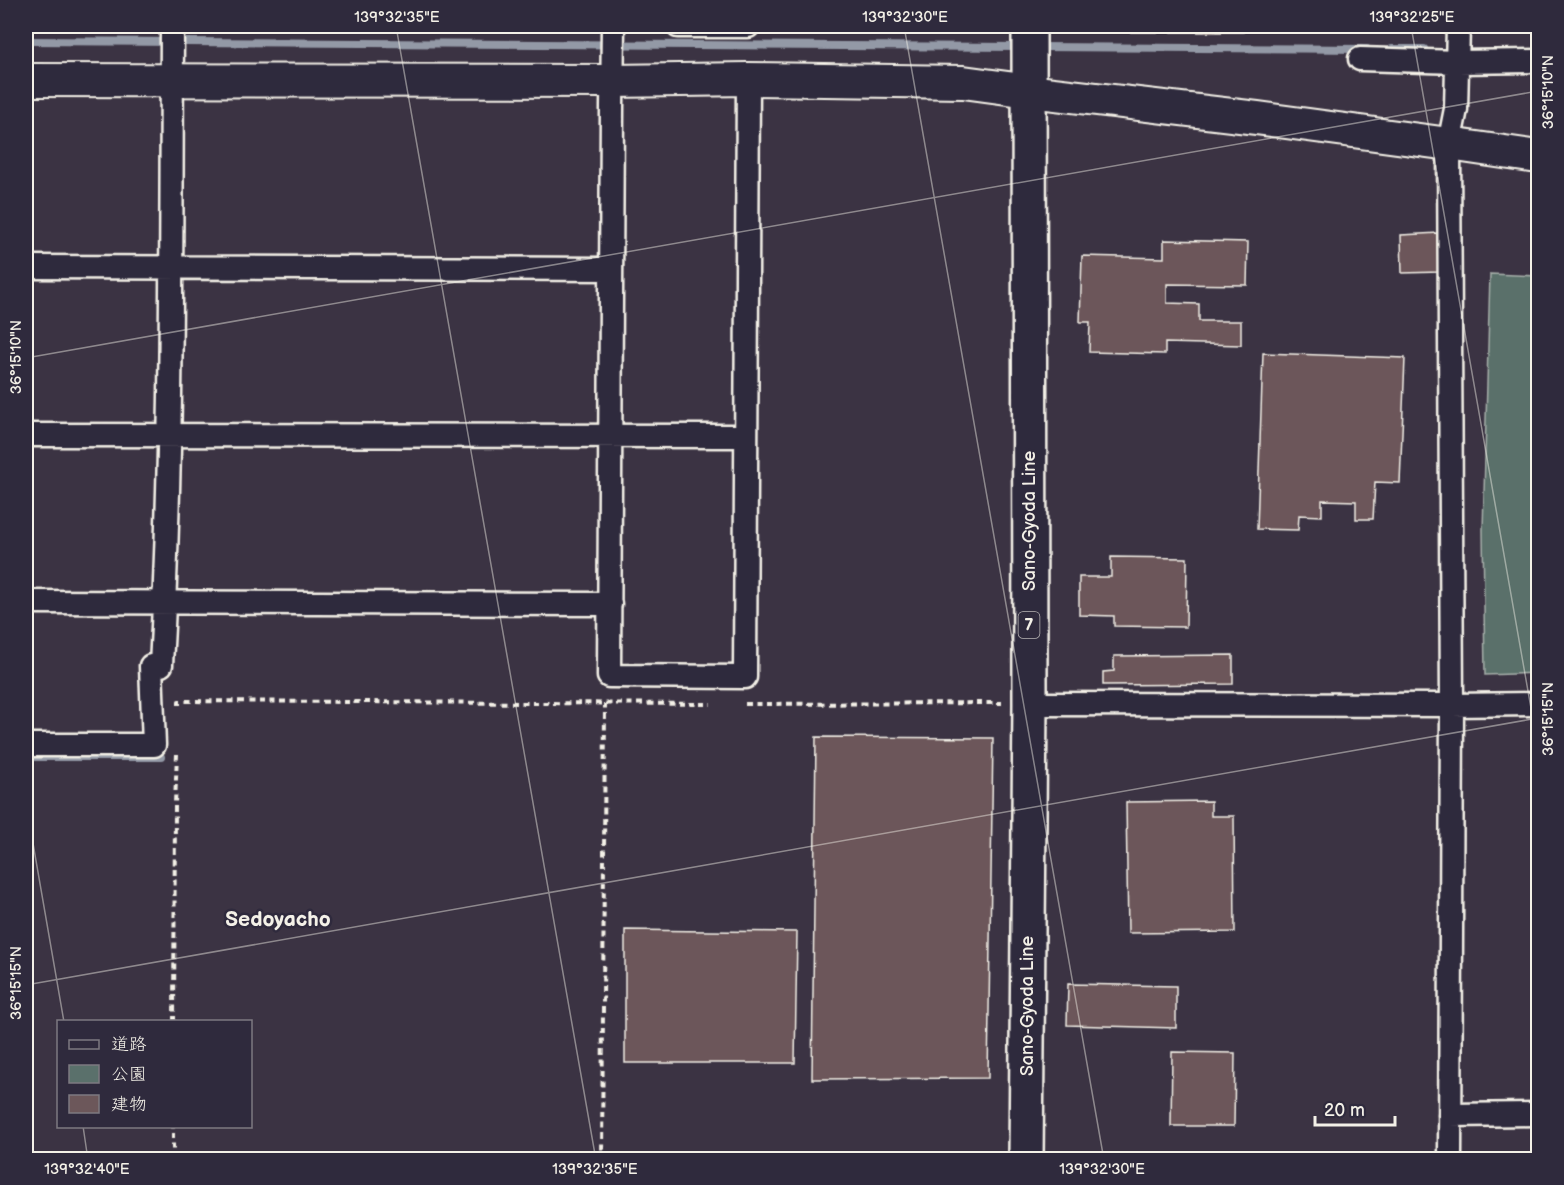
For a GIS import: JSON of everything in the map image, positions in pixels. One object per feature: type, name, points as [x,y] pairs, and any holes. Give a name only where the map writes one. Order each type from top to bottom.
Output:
[{"type":"main road","name":"Sano-Gyoda Line","points":[[1026,1160],[1030,704],[1029,26]]},
{"type":"street","points":[[26,745],[154,745],[151,666],[161,665],[165,602],[171,267],[172,26]]},
{"type":"street","points":[[613,26],[609,676],[745,677],[748,79]]},
{"type":"street","points":[[678,26],[748,26]]},
{"type":"street","points":[[1450,1160],[1452,705],[1449,144],[1456,108],[1458,26]]},
{"type":"street","points":[[1360,59],[1458,62],[1539,61]]},
{"type":"street","points":[[26,80],[612,81],[748,79],[963,82],[1257,118],[1539,158]]},
{"type":"street","points":[[26,267],[610,269]]},
{"type":"street","points":[[26,435],[746,436]]},
{"type":"street","points":[[26,602],[610,604]]},
{"type":"street","points":[[1030,704],[1539,704]]},
{"type":"street","points":[[1450,1115],[1539,1114]]},
{"type":"path","points":[[179,712],[179,701],[714,704]]},
{"type":"path","points":[[602,1160],[605,704]]},
{"type":"path","points":[[737,704],[1030,704]]},
{"type":"path","points":[[174,1020],[177,747]]},
{"type":"path","points":[[172,1160],[173,1128]]},
{"type":"green space","points":[[1490,274],[1538,276],[1538,673],[1485,675],[1483,530]]},
{"type":"building","points":[[1084,26],[1243,26],[1243,32],[1084,32]]},
{"type":"building","points":[[1439,233],[1440,272],[1402,273],[1401,235]]},
{"type":"building","points":[[1164,240],[1248,242],[1247,285],[1167,284],[1167,303],[1199,304],[1199,321],[1241,321],[1241,345],[1165,343],[1165,354],[1089,352],[1090,322],[1080,322],[1082,256],[1164,258]]},
{"type":"building","points":[[1263,353],[1405,358],[1400,483],[1375,482],[1373,519],[1356,519],[1356,501],[1322,500],[1322,516],[1299,515],[1298,530],[1257,529]]},
{"type":"building","points":[[1111,557],[1187,558],[1186,627],[1114,626],[1114,616],[1079,615],[1079,577],[1111,577]]},
{"type":"building","points":[[1233,655],[1233,684],[1103,685],[1103,672],[1114,671],[1114,656]]},
{"type":"building","points":[[816,737],[993,738],[988,1078],[812,1079]]},
{"type":"building","points":[[1211,801],[1211,816],[1234,816],[1235,932],[1128,933],[1126,802]]},
{"type":"building","points":[[625,930],[797,932],[795,1063],[625,1063]]},
{"type":"building","points":[[1068,984],[1176,986],[1176,1028],[1067,1025]]},
{"type":"building","points":[[1172,1052],[1235,1053],[1234,1126],[1171,1126]]},
{"type":"waterway","points":[[26,41],[1022,47]]},
{"type":"waterway","points":[[1035,47],[1367,49]]},
{"type":"waterway","points":[[1392,49],[1424,49]]},
{"type":"waterway","points":[[26,757],[161,757]]},
{"type":"district","name":"Sedoyacho","points":[[278,919]]}]
